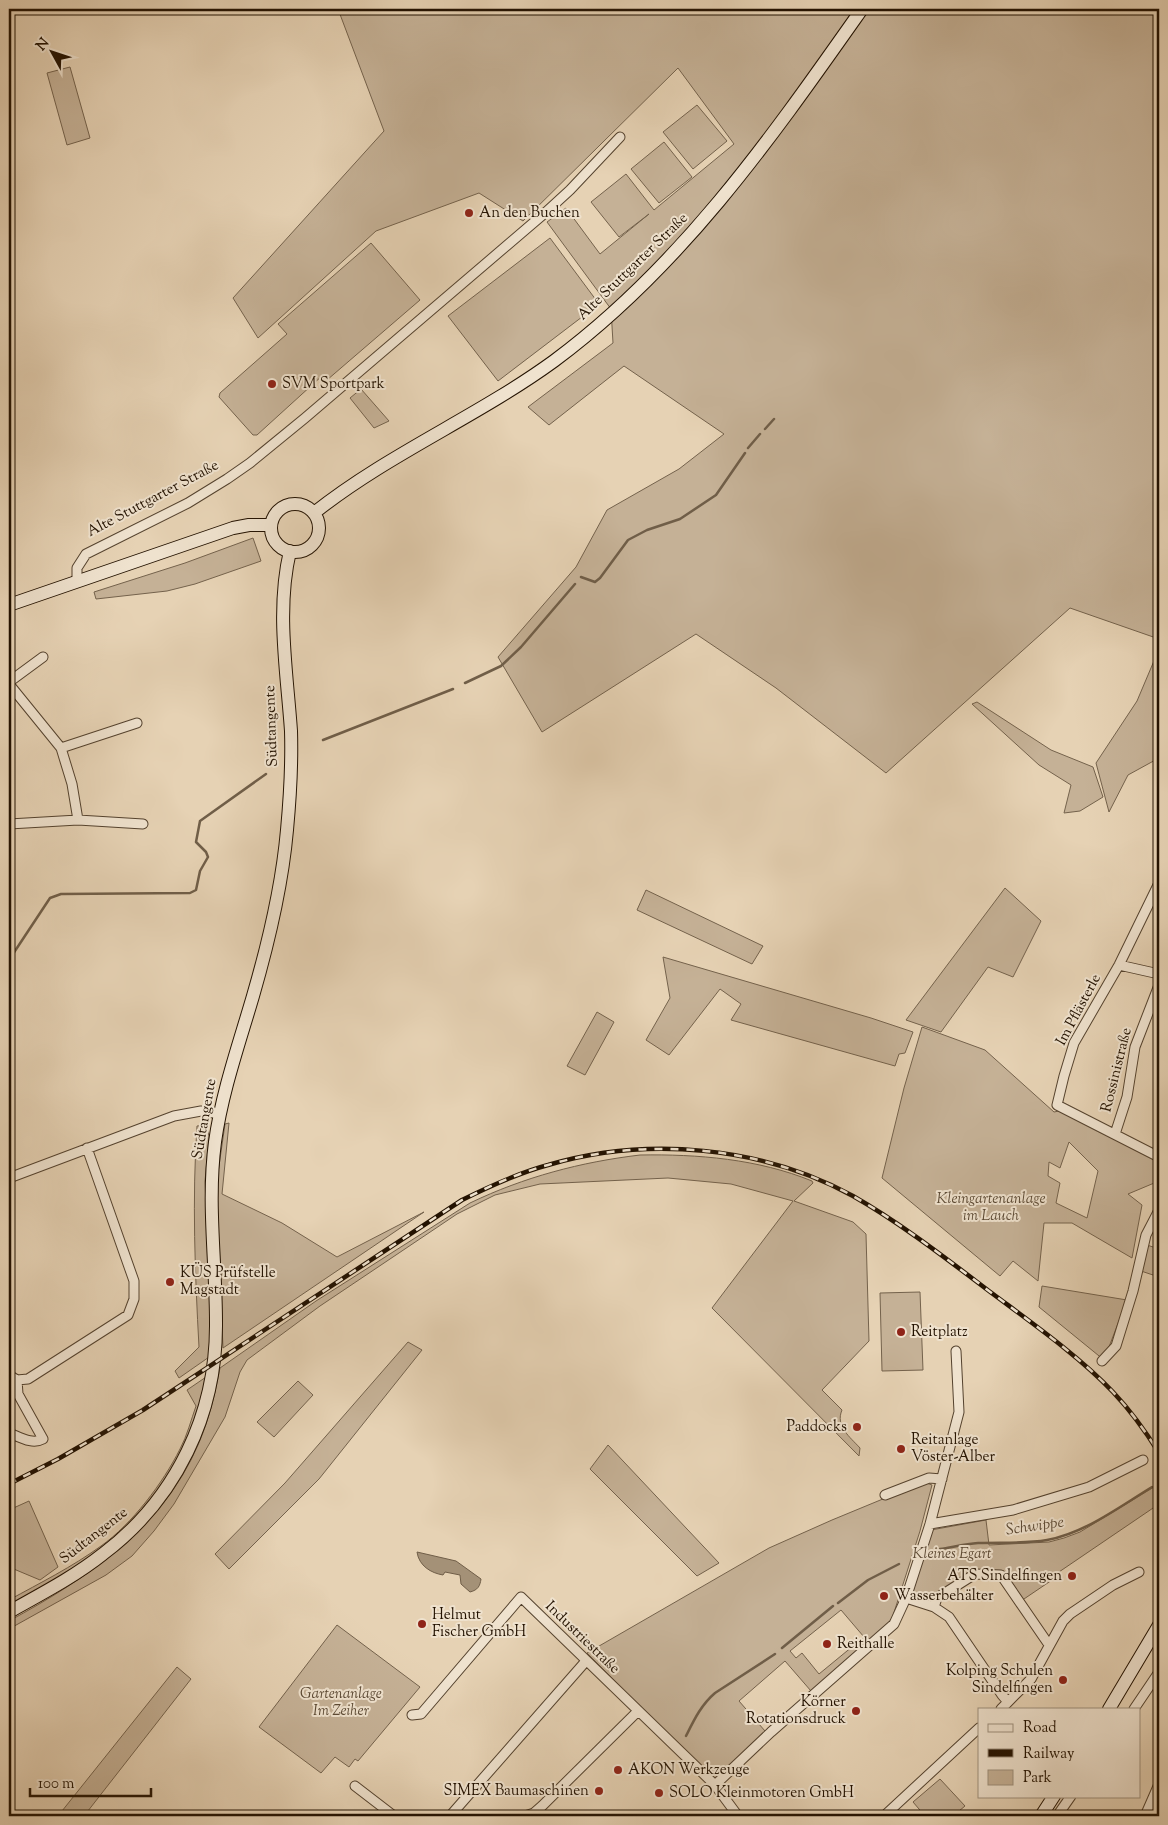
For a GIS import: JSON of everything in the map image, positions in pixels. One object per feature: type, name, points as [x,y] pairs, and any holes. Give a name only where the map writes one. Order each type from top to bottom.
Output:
[{"type":"main road","name":"Alte Stuttgarter Straße","points":[[314,513],[357,482],[523,383],[620,307],[675,252],[725,196],[768,141],[862,9]]},
{"type":"main road","points":[[300,505],[314,513],[319,527],[315,541],[304,550],[290,551],[277,545],[271,532],[271,525],[273,517],[278,511],[285,506],[300,505]]},
{"type":"main road","points":[[9,605],[175,546],[233,528],[249,524],[271,525]]},
{"type":"main road","name":"Südtangente","points":[[9,1612],[74,1575],[123,1538],[141,1521],[174,1477],[196,1434],[210,1388],[216,1351],[211,1202],[213,1160],[220,1114],[234,1055],[266,951],[283,867],[290,793],[291,750],[284,612],[286,572],[290,551]]},
{"type":"main road","points":[[1110,1708],[1159,1625]]},
{"type":"main road","points":[[1041,1816],[1053,1798]]},
{"type":"street","name":"Alte Stuttgarter Straße","points":[[77,582],[77,568],[86,554],[188,502],[227,479],[299,423],[546,212],[570,190],[620,137]]},
{"type":"street","points":[[43,657],[9,683],[61,748],[72,784],[78,820]]},
{"type":"street","points":[[61,748],[137,723]]},
{"type":"street","points":[[9,824],[78,820],[143,824]]},
{"type":"street","name":"Im Pflästerle","points":[[1159,883],[1119,965],[1074,1043],[1057,1104],[1159,1157]]},
{"type":"street","points":[[1119,965],[1159,974]]},
{"type":"street","name":"Rossinistraße","points":[[1115,1134],[1127,1097],[1135,1047],[1159,985]]},
{"type":"street","points":[[9,1178],[174,1116],[201,1111],[220,1114]]},
{"type":"street","points":[[9,1433],[30,1441],[38,1442],[43,1439],[18,1394],[13,1378],[28,1379],[128,1315],[134,1299],[134,1280],[86,1148]]},
{"type":"street","points":[[1102,1361],[1116,1346],[1133,1291],[1146,1235],[1159,1210]]},
{"type":"street","points":[[715,1785],[771,1732],[894,1624],[906,1598],[930,1524],[959,1412],[956,1351]]},
{"type":"street","points":[[930,1524],[1013,1510],[1089,1487],[1143,1460]]},
{"type":"street","points":[[884,1494],[929,1478],[942,1479]]},
{"type":"street","points":[[1002,1708],[1031,1679],[1063,1621],[1070,1614],[1113,1585],[1139,1572]]},
{"type":"street","points":[[934,1607],[938,1598],[975,1574],[1001,1575],[1050,1644]]},
{"type":"street","name":"Industriestraße","points":[[412,1715],[421,1714],[520,1597],[715,1785],[738,1816]]},
{"type":"street","points":[[906,1598],[934,1607],[949,1617],[1008,1702]]},
{"type":"street","points":[[450,1816],[586,1661]]},
{"type":"street","points":[[1135,1708],[1158,1677]]},
{"type":"street","points":[[525,1816],[534,1813],[542,1806],[638,1711]]},
{"type":"street","points":[[884,1816],[978,1729]]},
{"type":"street","points":[[1145,1816],[1159,1784]]},
{"type":"street","points":[[355,1786],[394,1816]]},
{"type":"street","points":[[1057,1816],[1070,1798]]},
{"type":"green space","points":[[338,9],[1159,9],[1159,639],[1070,608],[886,773],[776,688],[696,634],[542,732],[498,657],[576,567],[607,510],[679,469],[724,434],[624,366],[549,425],[528,407],[613,343],[611,309],[547,222],[566,208],[600,254],[649,214],[619,237],[591,202],[626,174],[654,210],[734,144],[678,68],[523,221],[479,193],[376,231],[258,338],[233,298],[384,131]]},
{"type":"green space","points":[[70,67],[90,138],[67,145],[47,73]]},
{"type":"green space","points":[[697,105],[727,141],[693,169],[663,132]]},
{"type":"green space","points":[[664,142],[692,177],[659,203],[631,169]]},
{"type":"green space","points":[[550,238],[599,304],[498,381],[448,316]]},
{"type":"green space","points":[[371,243],[420,300],[327,380],[323,375],[257,435],[253,435],[219,397],[220,393],[287,334],[278,324]]},
{"type":"green space","points":[[361,389],[389,421],[374,428],[350,398]]},
{"type":"green space","points":[[253,538],[261,561],[195,584],[167,591],[96,599],[94,592],[185,563]]},
{"type":"green space","points":[[1159,649],[1159,758],[1128,775],[1109,812],[1096,763],[1137,701]]},
{"type":"green space","points":[[977,702],[1051,750],[1093,767],[1103,797],[1080,811],[1064,813],[1071,785],[1039,765],[972,704]]},
{"type":"green space","points":[[1005,888],[1041,921],[1013,977],[988,967],[941,1032],[906,1020]]},
{"type":"green space","points":[[646,890],[763,946],[752,964],[637,910]]},
{"type":"green space","points":[[663,957],[913,1032],[905,1053],[899,1054],[895,1066],[731,1020],[741,1004],[720,989],[669,1055],[646,1040],[670,998]]},
{"type":"green space","points":[[597,1012],[614,1022],[585,1075],[567,1066]]},
{"type":"green space","name":"Kleingartenanlage im Lauch","points":[[922,1027],[985,1050],[1054,1112],[1064,1110],[1159,1160],[1159,1181],[1128,1194],[1142,1205],[1132,1258],[1072,1223],[1044,1223],[1038,1281],[1013,1261],[1000,1276],[882,1178],[904,1088]],"holes":[[[1069,1142],[1098,1171],[1087,1218],[1056,1203],[1060,1183],[1048,1176],[1049,1162],[1060,1168]]]},
{"type":"green space","points":[[229,1123],[222,1194],[282,1223],[337,1257],[424,1212],[223,1348],[216,1187],[225,1124]]},
{"type":"green space","points":[[206,1125],[209,1136],[205,1181],[212,1355],[179,1378],[175,1371],[199,1347],[196,1292],[195,1153],[197,1126]]},
{"type":"green space","points":[[640,1155],[728,1159],[770,1168],[812,1181],[813,1183],[794,1201],[853,1222],[866,1234],[869,1341],[822,1390],[842,1410],[840,1421],[845,1431],[860,1448],[859,1456],[712,1308],[793,1201],[731,1184],[668,1178],[540,1184],[495,1195],[457,1214],[320,1306],[247,1360],[240,1372],[225,1417],[174,1504],[132,1556],[106,1575],[9,1629],[9,1621],[66,1588],[119,1549],[143,1527],[164,1502],[183,1475],[198,1445],[211,1407],[220,1368],[316,1301],[470,1203],[532,1178],[553,1172],[575,1166]]},
{"type":"green space","points":[[1147,1245],[1159,1249],[1159,1277],[1141,1271]]},
{"type":"green space","points":[[1042,1286],[1127,1300],[1104,1360],[1039,1307]]},
{"type":"green space","name":"Reitplatz","points":[[920,1292],[923,1370],[882,1371],[880,1293]]},
{"type":"green space","points":[[408,1342],[422,1350],[319,1479],[229,1569],[215,1554],[285,1483]]},
{"type":"green space","points":[[209,1375],[197,1418],[174,1470],[137,1519],[96,1556],[9,1608],[9,1600],[90,1554],[113,1537],[135,1515],[156,1489],[185,1439],[196,1406],[187,1390]]},
{"type":"green space","points":[[298,1381],[313,1395],[274,1437],[257,1422]]},
{"type":"green space","points":[[608,1445],[719,1563],[697,1576],[590,1469]]},
{"type":"green space","points":[[924,1482],[932,1485],[920,1531],[890,1625],[719,1785],[587,1653],[769,1548]],"holes":[[[841,1610],[864,1637],[819,1674],[802,1653],[796,1658],[790,1651]],[[785,1661],[811,1691],[765,1731],[739,1701]]]},
{"type":"green space","name":"Kleines Egart","points":[[1154,1487],[1159,1494],[1159,1504],[1056,1574],[1055,1578],[1021,1601],[1002,1572],[974,1571],[929,1601],[912,1595],[931,1530],[986,1520],[989,1545],[1049,1542],[1080,1532]]},
{"type":"green space","points":[[29,1501],[58,1567],[40,1580],[9,1567],[9,1510]]},
{"type":"green space","name":"Gartenanlage Im Zeiher","points":[[337,1625],[420,1687],[358,1761],[355,1759],[349,1767],[335,1757],[321,1773],[259,1727]]},
{"type":"green space","points":[[177,1667],[191,1679],[84,1816],[58,1816]]},
{"type":"green space","points":[[940,1779],[965,1806],[953,1816],[925,1816],[913,1802]]},
{"type":"shaded area","points":[[417,1552],[456,1561],[481,1579],[479,1586],[470,1592],[461,1584],[460,1575],[445,1572],[443,1575],[430,1571],[420,1561]]},
{"type":"waterway","points":[[765,429],[774,419]]},
{"type":"waterway","points":[[748,448],[760,434]]},
{"type":"waterway","points":[[581,577],[595,582],[628,540],[647,530],[680,519],[716,495],[745,453]]},
{"type":"waterway","points":[[465,683],[501,666],[521,647],[575,584]]},
{"type":"waterway","points":[[323,740],[453,689]]},
{"type":"waterway","points":[[9,960],[50,898],[61,894],[190,893],[196,890],[200,871],[208,857],[206,852],[196,842],[200,821],[266,774]]},
{"type":"waterway","name":"Schwippe","points":[[940,1549],[978,1543],[1038,1541],[1061,1537],[1101,1518],[1152,1487]]},
{"type":"waterway","name":"Schwippe","points":[[838,1603],[868,1580],[899,1564]]},
{"type":"waterway","name":"Schwippe","points":[[782,1648],[833,1606]]},
{"type":"waterway","name":"Schwippe","points":[[686,1736],[702,1708],[715,1693],[775,1654]]},
{"type":"railway","points":[[9,1484],[58,1459],[143,1410],[462,1200],[504,1180],[548,1165],[586,1156],[664,1149],[704,1151],[743,1157],[781,1166],[818,1179],[871,1207],[942,1255],[1071,1353],[1126,1406],[1159,1453]]},
{"type":"place","name":"An den Buchen","points":[[469,213]]},
{"type":"place","name":"SVM Sportpark","points":[[272,384]]},
{"type":"place","name":"KÜS Prüfstelle Magstadt","points":[[170,1282]]},
{"type":"place","name":"Reitplatz","points":[[901,1332]]},
{"type":"place","name":"Paddocks","points":[[857,1427]]},
{"type":"place","name":"Reitanlage Vöster-Alber","points":[[901,1449]]},
{"type":"place","name":"ATS Sindelfingen","points":[[1072,1576]]},
{"type":"place","name":"Wasserbehälter","points":[[884,1596]]},
{"type":"place","name":"Helmut Fischer GmbH","points":[[422,1624]]},
{"type":"place","name":"Reithalle","points":[[827,1644]]},
{"type":"place","name":"Kolping Schulen Sindelfingen","points":[[1063,1680]]},
{"type":"place","name":"Körner Rotationsdruck","points":[[856,1711]]},
{"type":"place","name":"AKON Werkzeuge","points":[[618,1770]]},
{"type":"place","name":"SIMEX Baumaschinen","points":[[599,1791]]},
{"type":"place","name":"SOLO Kleinmotoren GmbH","points":[[659,1793]]}]
